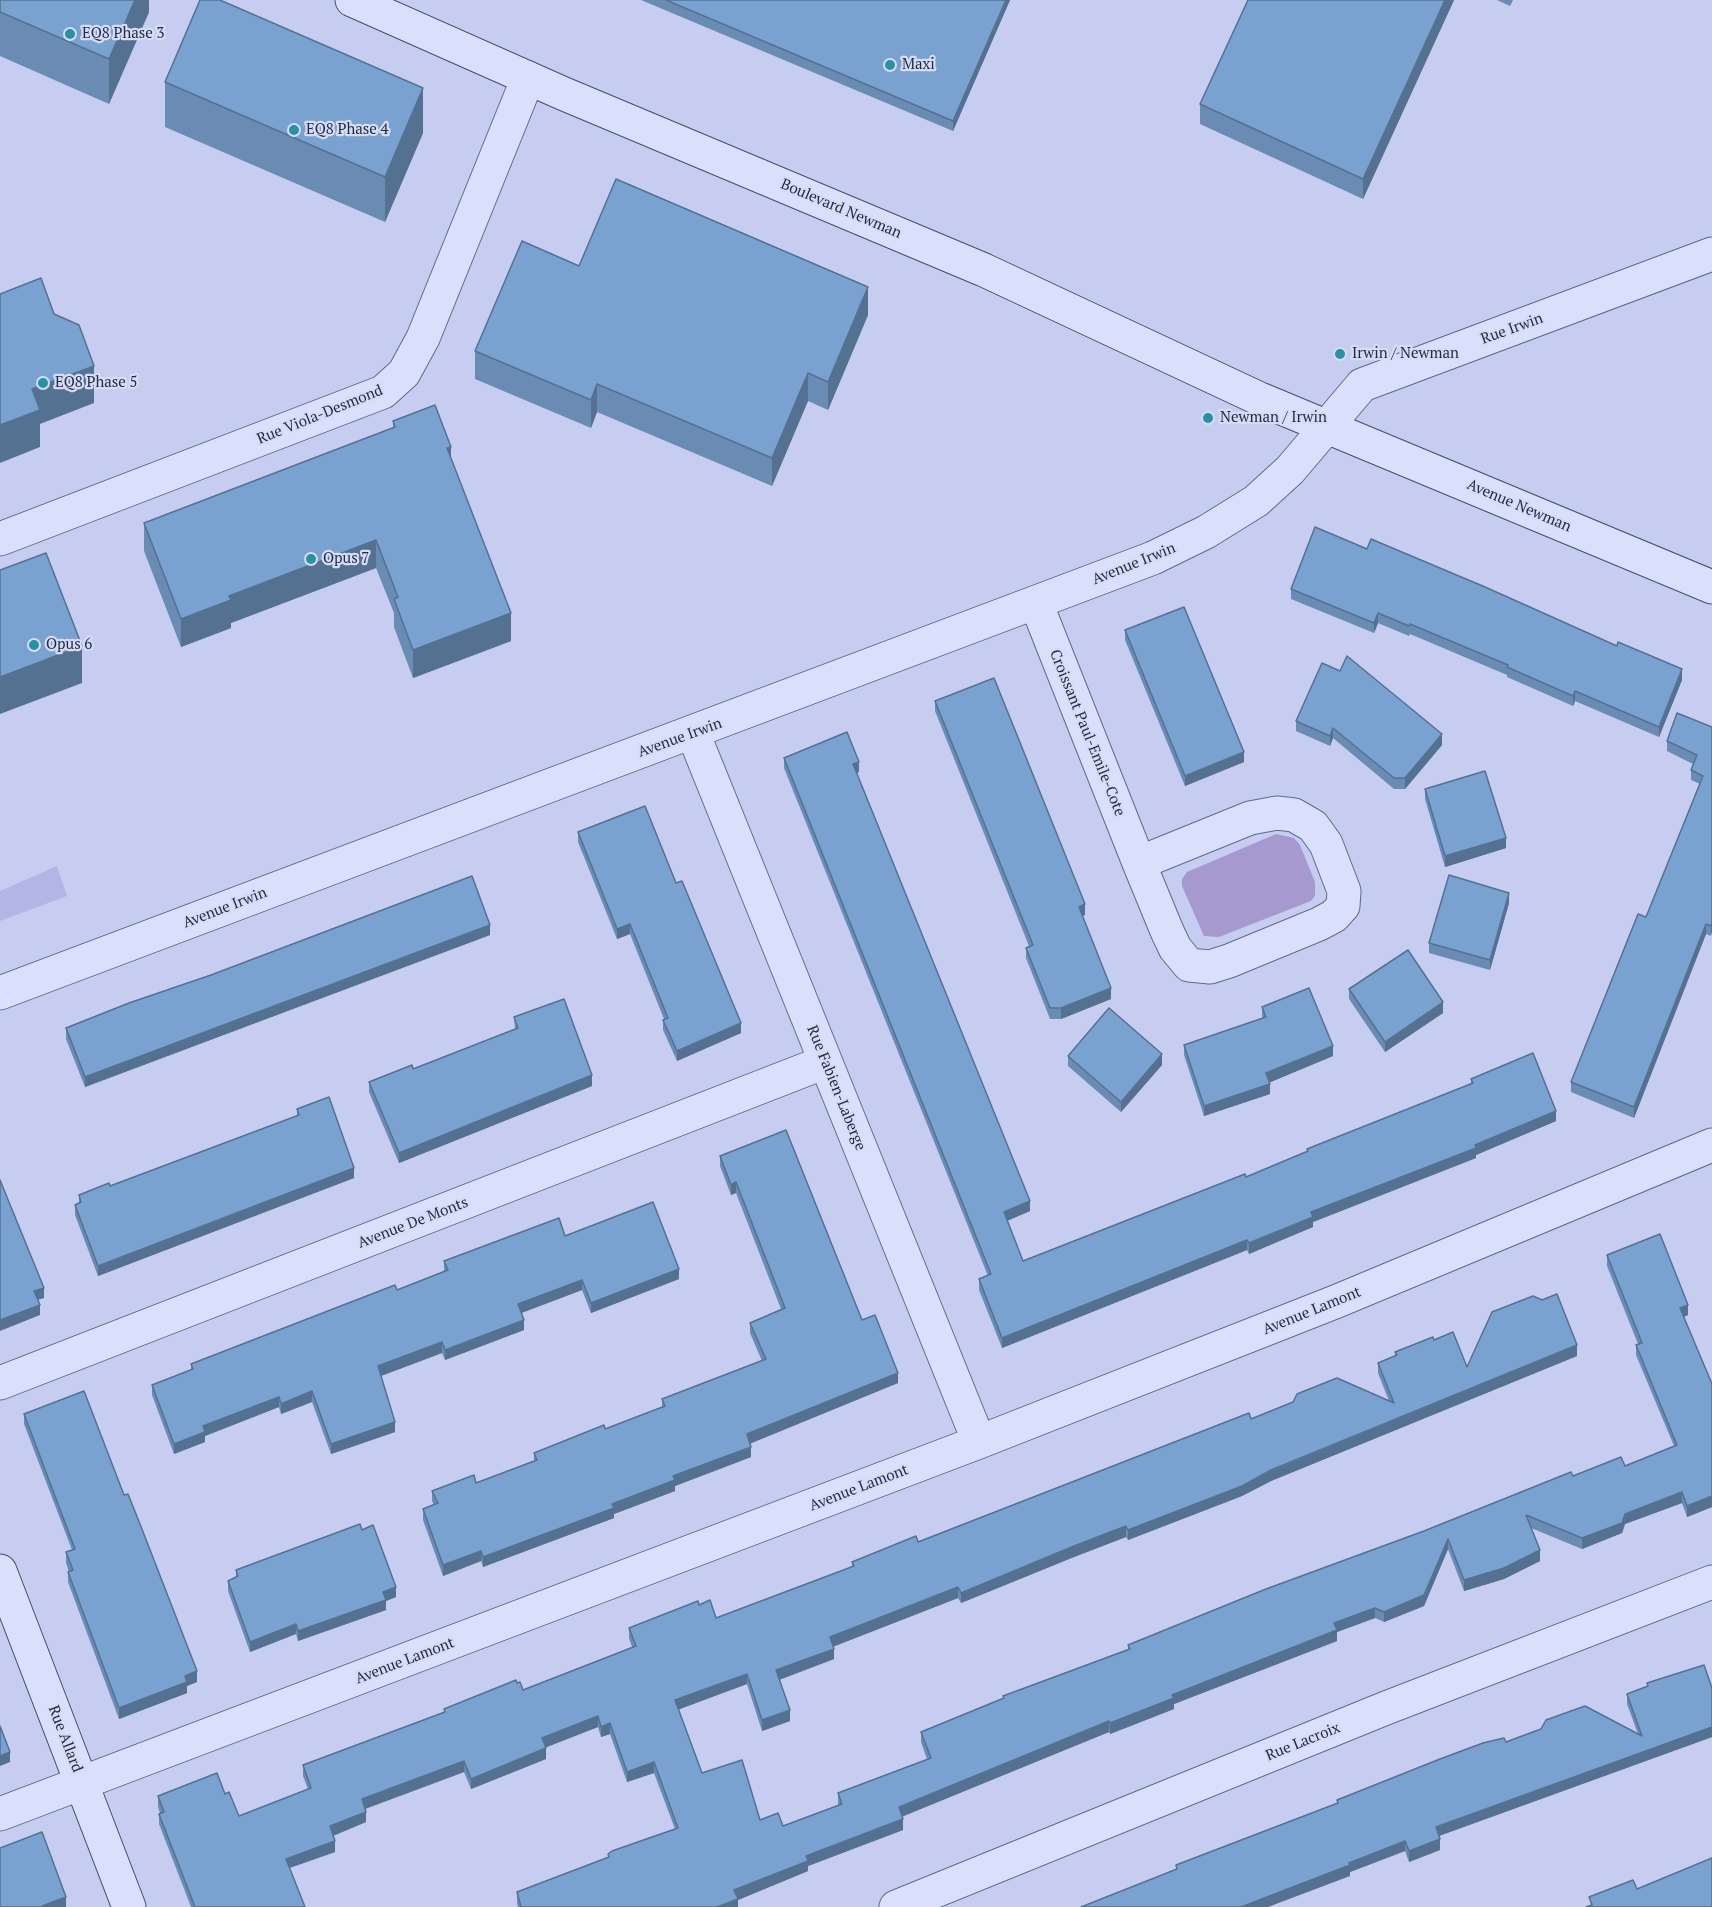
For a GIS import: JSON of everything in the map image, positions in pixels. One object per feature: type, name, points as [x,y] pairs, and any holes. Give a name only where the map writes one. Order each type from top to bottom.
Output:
[{"type":"street","name":"Boulevard Newman","points":[[352,0],[528,78],[946,254],[1260,399],[1326,426]]},
{"type":"street","name":"Rue Viola-Desmond","points":[[0,539],[383,392],[404,373],[423,338],[528,78]]},
{"type":"street","name":"Rue Irwin","points":[[1326,426],[1362,385],[1712,254]]},
{"type":"street","name":"Avenue Newman","points":[[1326,426],[1712,587]]},
{"type":"street","name":"Avenue Irwin","points":[[0,993],[1153,558],[1206,532],[1256,501],[1290,470],[1326,426]]},
{"type":"street","name":"Croissant Paul-Emile-Cote","points":[[1036,603],[1139,863],[1175,948],[1189,965],[1199,967],[1229,961],[1319,924],[1334,916],[1343,906],[1344,891],[1340,875],[1326,844],[1313,826],[1294,815],[1277,813],[1250,818],[1139,863]]},
{"type":"street","name":"Rue Fabien-Laberge","points":[[693,733],[979,1442]]},
{"type":"street","name":"Avenue De Monts","points":[[0,1383],[825,1062]]},
{"type":"street","name":"Avenue Lamont","points":[[0,1814],[979,1442],[1335,1302],[1712,1145]]},
{"type":"street","name":"Rue Allard","points":[[0,1571],[129,1907]]},
{"type":"street","name":"Rue Lacroix","points":[[896,1907],[1386,1708],[1712,1582]]},
{"type":"shaded area","points":[[1276,834],[1294,838],[1300,845],[1315,882],[1315,896],[1311,901],[1219,937],[1204,936],[1182,886],[1182,879],[1187,872]]},
{"type":"shaded area","points":[[57,866],[67,896],[0,921],[0,891]]},
{"type":"building","points":[[0,0],[135,0],[109,59],[0,12]]},
{"type":"building","points":[[200,0],[220,0],[423,88],[385,177],[165,82]]},
{"type":"building","name":"Maxi","points":[[666,0],[1006,0],[953,121]]},
{"type":"building","points":[[1248,0],[1445,0],[1363,179],[1200,104]]},
{"type":"building","points":[[616,179],[868,287],[828,382],[808,373],[772,458],[597,384],[591,400],[475,351],[522,241],[579,266]]},
{"type":"building","points":[[41,278],[54,314],[79,325],[94,366],[32,389],[40,410],[0,425],[0,294]]},
{"type":"building","name":"Opus 7","points":[[435,405],[451,447],[447,448],[511,613],[413,650],[394,599],[398,597],[376,540],[229,596],[231,600],[181,619],[144,523],[395,427],[393,421]]},
{"type":"building","points":[[1315,527],[1367,549],[1371,539],[1617,646],[1618,642],[1682,669],[1659,727],[1575,691],[1573,696],[1507,667],[1508,665],[1410,624],[1409,626],[1378,613],[1374,623],[1291,589]]},
{"type":"building","points":[[46,553],[82,646],[0,677],[0,570]]},
{"type":"building","points":[[1184,607],[1244,752],[1185,776],[1125,630]]},
{"type":"building","points":[[1347,656],[1442,734],[1405,778],[1394,778],[1333,728],[1330,736],[1296,721],[1322,663],[1340,671]]},
{"type":"building","points":[[994,678],[1085,904],[1079,907],[1111,988],[1061,1008],[1050,1008],[1026,948],[1033,945],[935,701]]},
{"type":"building","points":[[1677,713],[1712,727],[1712,922],[1711,926],[1706,924],[1634,1107],[1571,1082],[1638,914],[1646,917],[1703,776],[1691,770],[1697,755],[1667,741]]},
{"type":"building","points":[[847,732],[859,762],[853,764],[1030,1201],[1004,1212],[1023,1261],[1245,1174],[1246,1177],[1308,1151],[1307,1149],[1473,1083],[1471,1079],[1533,1053],[1556,1111],[1475,1145],[1476,1148],[1311,1212],[1313,1217],[1249,1243],[1247,1240],[1002,1338],[979,1279],[991,1274],[784,758]]},
{"type":"building","points":[[1485,771],[1506,838],[1445,856],[1425,789]]},
{"type":"building","points":[[645,806],[676,883],[682,881],[741,1023],[677,1051],[663,1020],[668,1018],[630,924],[617,929],[578,832]]},
{"type":"building","points":[[1449,875],[1509,893],[1490,960],[1429,943]]},
{"type":"building","points":[[472,876],[490,925],[85,1077],[66,1028]]},
{"type":"building","points":[[1408,950],[1443,1002],[1385,1042],[1349,989]]},
{"type":"building","points":[[1309,988],[1333,1046],[1266,1073],[1270,1084],[1204,1106],[1184,1045],[1266,1017],[1262,1007]]},
{"type":"building","points":[[564,999],[592,1075],[399,1153],[369,1082],[412,1065],[413,1069],[518,1028],[514,1017]]},
{"type":"building","points":[[1109,1008],[1162,1054],[1121,1102],[1068,1056]]},
{"type":"building","points":[[329,1097],[354,1168],[98,1266],[75,1205],[81,1202],[79,1195],[109,1183],[110,1186],[299,1115],[297,1109]]},
{"type":"building","points":[[786,1130],[862,1320],[875,1315],[898,1373],[747,1434],[751,1447],[673,1476],[675,1480],[612,1504],[614,1508],[483,1557],[481,1551],[443,1565],[423,1509],[438,1503],[432,1491],[474,1475],[476,1483],[537,1460],[534,1453],[604,1425],[605,1429],[665,1406],[662,1399],[766,1359],[750,1323],[785,1308],[736,1182],[731,1185],[720,1156]]},
{"type":"building","points":[[0,1180],[44,1288],[34,1291],[40,1305],[0,1320]]},
{"type":"building","points":[[653,1202],[679,1269],[591,1303],[582,1280],[518,1304],[524,1320],[445,1350],[442,1342],[378,1366],[395,1422],[331,1444],[312,1391],[281,1404],[279,1397],[203,1426],[205,1432],[174,1444],[152,1385],[193,1369],[191,1364],[395,1285],[397,1290],[448,1270],[444,1261],[559,1218],[565,1236]]},
{"type":"building","points":[[1660,1234],[1688,1305],[1680,1308],[1712,1384],[1712,1496],[1687,1506],[1682,1492],[1625,1514],[1622,1523],[1582,1538],[1526,1515],[1540,1550],[1504,1568],[1464,1580],[1448,1539],[1424,1595],[1384,1612],[1375,1608],[1334,1623],[1337,1630],[1172,1695],[1174,1698],[1110,1723],[1109,1721],[899,1807],[903,1819],[806,1856],[808,1861],[734,1890],[738,1899],[717,1907],[521,1907],[517,1892],[609,1857],[608,1854],[612,1851],[678,1828],[654,1762],[627,1772],[610,1723],[601,1727],[598,1716],[542,1738],[546,1748],[471,1779],[464,1761],[362,1799],[366,1812],[330,1826],[335,1841],[286,1859],[305,1907],[195,1907],[159,1814],[164,1812],[158,1796],[217,1773],[225,1794],[229,1792],[239,1816],[311,1788],[303,1765],[445,1712],[444,1709],[516,1680],[517,1683],[520,1682],[523,1690],[636,1646],[629,1628],[698,1601],[699,1605],[710,1600],[716,1618],[854,1566],[852,1562],[916,1536],[918,1542],[1249,1413],[1251,1419],[1293,1402],[1297,1394],[1337,1378],[1394,1403],[1378,1363],[1397,1355],[1395,1352],[1453,1332],[1467,1367],[1492,1312],[1533,1296],[1542,1300],[1557,1294],[1577,1345],[1271,1470],[1242,1486],[1128,1530],[1126,1526],[961,1593],[958,1587],[830,1637],[834,1649],[776,1670],[790,1710],[762,1720],[747,1674],[675,1700],[702,1773],[742,1760],[760,1820],[778,1813],[783,1826],[842,1804],[838,1793],[931,1758],[921,1732],[1004,1698],[1003,1696],[1130,1649],[1128,1645],[1266,1589],[1424,1531],[1571,1472],[1573,1476],[1621,1457],[1625,1466],[1677,1445],[1636,1345],[1642,1343],[1607,1255]]},
{"type":"building","points":[[84,1391],[124,1495],[128,1494],[197,1671],[185,1676],[187,1682],[119,1708],[68,1572],[73,1570],[66,1552],[75,1549],[24,1414]]},
{"type":"building","points":[[360,1524],[362,1530],[373,1525],[396,1587],[383,1592],[386,1600],[298,1631],[296,1624],[250,1642],[228,1581],[238,1576],[236,1570]]},
{"type":"building","points":[[1704,1665],[1712,1688],[1712,1727],[1436,1827],[1440,1839],[1409,1851],[1405,1841],[1241,1907],[1081,1907],[1177,1869],[1176,1865],[1338,1803],[1337,1800],[1440,1759],[1483,1743],[1504,1738],[1506,1742],[1541,1729],[1546,1720],[1585,1706],[1642,1736],[1627,1694],[1648,1686],[1647,1683]]},
{"type":"building","points":[[0,1726],[10,1752],[0,1756]]},
{"type":"building","points":[[42,1832],[66,1897],[42,1907],[0,1907],[0,1848]]},
{"type":"building","points":[[1712,1858],[1712,1907],[1586,1907],[1592,1905],[1589,1897],[1633,1880],[1637,1889]]},
{"type":"place","name":"EQ8 Phase 3","points":[[70,34]]},
{"type":"place","name":"Maxi","points":[[890,65]]},
{"type":"place","name":"EQ8 Phase 4","points":[[294,130]]},
{"type":"place","name":"Irwin / Newman","points":[[1340,354]]},
{"type":"place","name":"EQ8 Phase 5","points":[[43,383]]},
{"type":"place","name":"Newman / Irwin","points":[[1208,418]]},
{"type":"place","name":"Opus 7","points":[[311,559]]},
{"type":"place","name":"Opus 6","points":[[34,645]]}]
